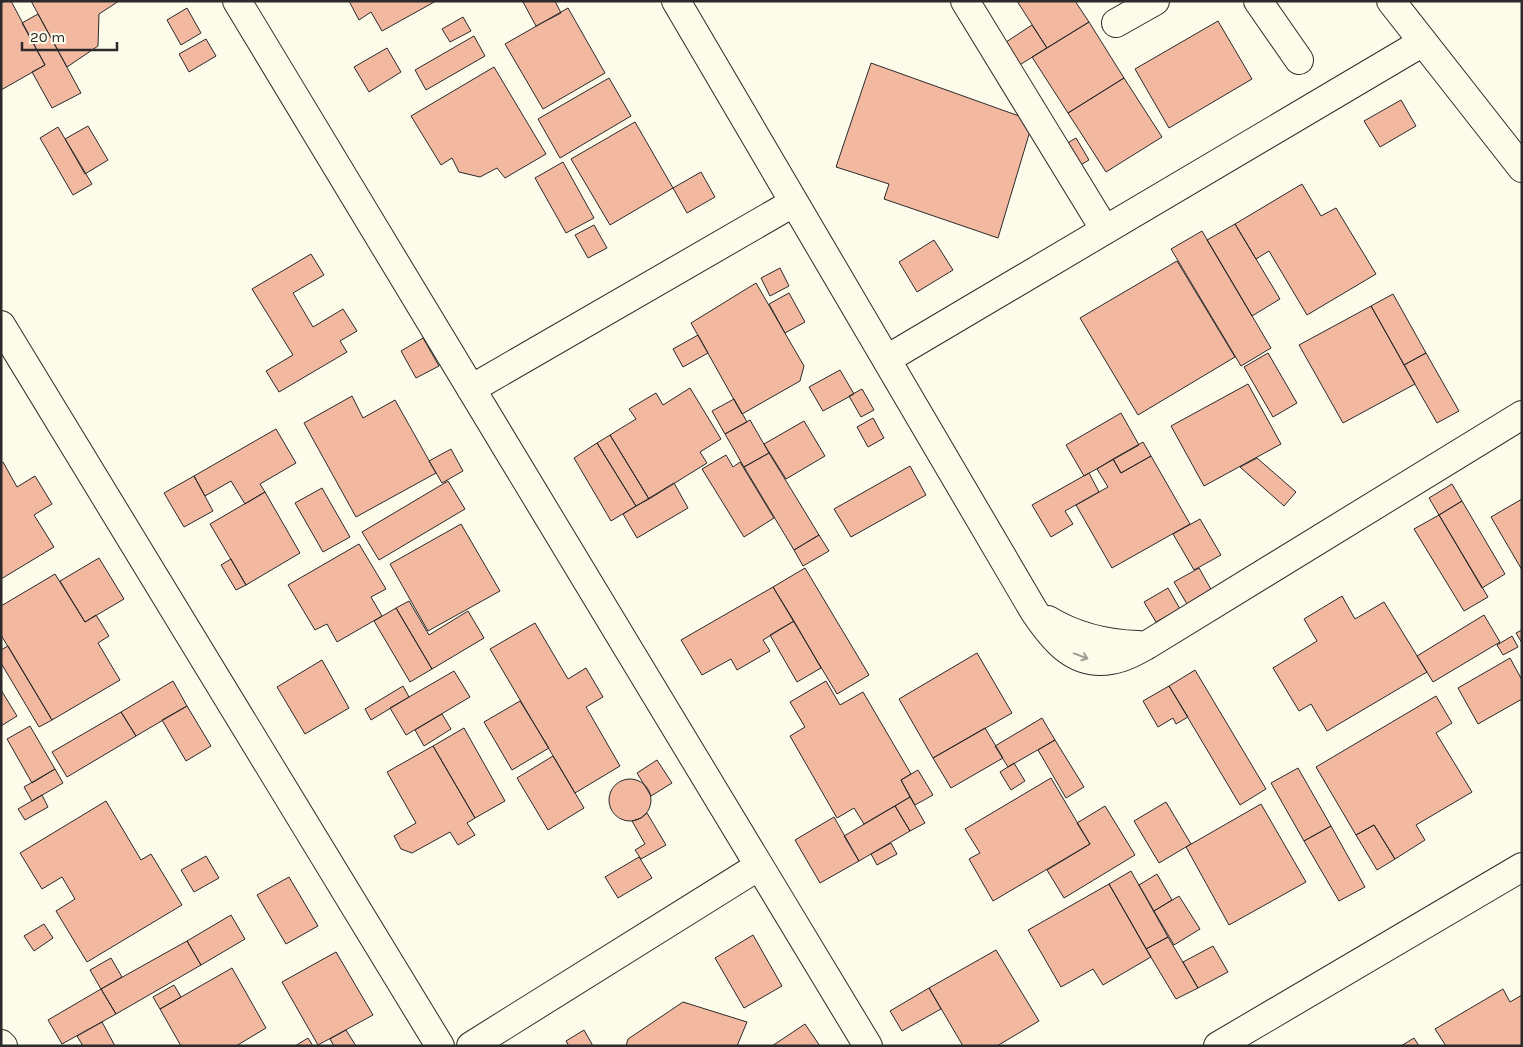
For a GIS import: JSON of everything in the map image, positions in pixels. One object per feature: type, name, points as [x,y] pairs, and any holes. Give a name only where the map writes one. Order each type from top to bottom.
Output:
[{"type":"street","points":[[237,1],[868,1046]]},
{"type":"street","points":[[676,1],[1034,612],[1049,634],[1076,655],[1093,660],[1110,660],[1126,656],[1147,645],[1522,416]]},
{"type":"street","points":[[965,1],[1105,230]]},
{"type":"street","points":[[1116,23],[1155,1]]},
{"type":"street","points":[[1258,1],[1299,60]]},
{"type":"street","points":[[1391,1],[1522,168]]},
{"type":"street","points":[[887,359],[1423,42]]},
{"type":"street","points":[[471,389],[793,203]]},
{"type":"street","points":[[1,325],[440,1046]]},
{"type":"street","points":[[471,1046],[760,866]]},
{"type":"street","points":[[1218,1046],[1518,878]]},
{"type":"building","points":[[11,1],[45,65],[1,90],[1,2]]},
{"type":"building","points":[[31,1],[119,1],[99,14],[98,46],[67,67]]},
{"type":"building","points":[[349,1],[436,1],[382,31],[371,12],[359,20]]},
{"type":"building","points":[[555,1],[561,13],[536,26],[523,2]]},
{"type":"building","points":[[1017,1],[1075,1],[1089,22],[1047,48]]},
{"type":"building","points":[[187,8],[201,33],[181,45],[167,20]]},
{"type":"building","points":[[568,8],[605,73],[543,109],[505,44]]},
{"type":"building","points":[[38,14],[81,93],[52,108],[32,72],[45,65],[22,23]]},
{"type":"building","points":[[463,17],[471,31],[450,42],[442,29]]},
{"type":"building","points":[[1218,21],[1252,79],[1169,128],[1135,69]]},
{"type":"building","points":[[1089,22],[1124,78],[1068,113],[1032,57]]},
{"type":"building","points":[[1032,25],[1047,48],[1018,66],[1003,44]]},
{"type":"building","points":[[474,36],[485,56],[426,90],[415,70]]},
{"type":"building","points":[[206,39],[216,56],[189,72],[179,54]]},
{"type":"building","points":[[387,48],[401,72],[369,92],[354,67]]},
{"type":"building","points":[[871,63],[1033,121],[998,238],[884,199],[889,184],[836,167]]},
{"type":"building","points":[[494,67],[546,154],[505,178],[497,168],[480,177],[459,172],[452,158],[441,165],[411,116]]},
{"type":"building","points":[[609,78],[631,116],[560,158],[538,119]]},
{"type":"building","points":[[1124,78],[1162,137],[1106,172],[1068,113]]},
{"type":"building","points":[[1401,100],[1416,126],[1380,147],[1364,121]]},
{"type":"building","points":[[635,122],[673,188],[610,225],[571,159]]},
{"type":"building","points":[[88,126],[108,160],[85,174],[65,139]]},
{"type":"building","points":[[58,127],[92,184],[73,195],[40,138]]},
{"type":"building","points":[[1076,138],[1089,160],[1072,170],[1059,148]]},
{"type":"building","points":[[563,162],[594,218],[566,233],[535,178]]},
{"type":"building","points":[[701,172],[715,197],[687,213],[673,188]]},
{"type":"building","points":[[1302,184],[1321,216],[1336,208],[1376,274],[1307,315],[1269,251],[1256,259],[1235,224]]},
{"type":"building","points":[[1235,224],[1280,299],[1252,316],[1207,240]]},
{"type":"building","points":[[594,225],[607,248],[588,258],[575,235]]},
{"type":"building","points":[[1202,231],[1271,348],[1241,366],[1171,249]]},
{"type":"building","points":[[934,240],[953,270],[917,292],[899,262]]},
{"type":"building","points":[[311,254],[324,275],[293,293],[313,327],[343,309],[357,331],[340,341],[347,352],[279,392],[266,371],[293,355],[252,289]]},
{"type":"building","points":[[1177,261],[1235,357],[1138,415],[1080,318]]},
{"type":"building","points":[[780,268],[789,286],[770,296],[761,278]]},
{"type":"building","points":[[756,283],[804,366],[800,381],[742,414],[691,323]]},
{"type":"building","points":[[789,293],[805,322],[785,333],[769,304]]},
{"type":"building","points":[[1393,294],[1426,353],[1404,365],[1371,306]]},
{"type":"building","points":[[1371,306],[1415,384],[1343,423],[1299,345]]},
{"type":"building","points":[[698,335],[708,353],[683,367],[673,349]]},
{"type":"building","points":[[423,338],[439,366],[416,378],[401,351]]},
{"type":"building","points":[[1268,353],[1297,403],[1273,417],[1244,367]]},
{"type":"building","points":[[1426,353],[1459,411],[1437,423],[1404,365]]},
{"type":"building","points":[[840,370],[854,394],[823,411],[809,387]]},
{"type":"building","points":[[1248,384],[1281,444],[1204,486],[1171,426]]},
{"type":"building","points":[[690,388],[721,439],[700,452],[707,463],[649,499],[610,435],[636,419],[629,409],[656,393],[663,405]]},
{"type":"building","points":[[862,389],[874,410],[861,417],[849,396]]},
{"type":"building","points":[[352,396],[363,418],[395,400],[436,473],[356,517],[304,423]]},
{"type":"building","points":[[734,399],[747,422],[725,434],[712,411]]},
{"type":"building","points":[[1121,413],[1139,445],[1084,476],[1066,445]]},
{"type":"building","points":[[873,418],[884,438],[868,447],[857,427]]},
{"type":"building","points":[[750,420],[769,453],[744,467],[725,434]]},
{"type":"building","points":[[804,421],[825,456],[786,479],[764,444]]},
{"type":"building","points":[[276,429],[296,463],[260,484],[265,492],[245,504],[231,481],[205,496],[194,476]]},
{"type":"building","points":[[610,435],[649,499],[636,506],[597,443]]},
{"type":"building","points":[[1143,442],[1151,456],[1121,473],[1113,459]]},
{"type":"building","points":[[597,443],[636,506],[611,521],[574,458]]},
{"type":"building","points":[[451,449],[463,471],[442,483],[429,461]]},
{"type":"building","points":[[769,453],[819,535],[794,550],[744,467]]},
{"type":"building","points":[[726,455],[733,467],[740,462],[774,518],[744,537],[702,469]]},
{"type":"building","points":[[1151,456],[1190,524],[1112,568],[1076,505],[1108,487],[1097,469],[1113,459],[1121,473]]},
{"type":"building","points":[[1257,458],[1296,492],[1284,506],[1240,467]]},
{"type":"building","points":[[3,462],[17,487],[35,476],[52,504],[34,515],[54,547],[1,579],[1,463]]},
{"type":"building","points":[[910,466],[926,495],[851,537],[834,509]]},
{"type":"building","points":[[1089,473],[1099,492],[1065,511],[1073,524],[1051,537],[1032,505]]},
{"type":"building","points":[[194,476],[213,511],[184,527],[164,493]]},
{"type":"building","points":[[448,481],[465,509],[379,560],[362,532]]},
{"type":"building","points":[[674,483],[688,508],[637,538],[623,514]]},
{"type":"building","points":[[1452,484],[1462,501],[1439,515],[1429,498]]},
{"type":"building","points":[[322,488],[350,537],[323,552],[295,503]]},
{"type":"building","points":[[265,492],[300,553],[246,585],[210,524]]},
{"type":"building","points":[[1522,499],[1522,570],[1491,517]]},
{"type":"building","points":[[1462,501],[1505,574],[1482,588],[1439,515]]},
{"type":"building","points":[[1439,515],[1488,597],[1464,611],[1414,529]]},
{"type":"building","points":[[1200,519],[1221,555],[1194,570],[1173,534]]},
{"type":"building","points":[[461,524],[500,591],[428,631],[390,564]]},
{"type":"building","points":[[819,535],[829,551],[803,566],[794,550]]},
{"type":"building","points":[[359,544],[386,589],[371,597],[382,616],[337,642],[327,624],[315,630],[288,585]]},
{"type":"building","points":[[99,558],[124,599],[85,622],[60,581]]},
{"type":"building","points":[[231,559],[246,585],[236,590],[221,565]]},
{"type":"building","points":[[805,568],[869,675],[837,694],[773,587]]},
{"type":"building","points":[[1199,568],[1212,591],[1187,604],[1174,582]]},
{"type":"building","points":[[55,574],[85,622],[96,615],[109,636],[98,643],[120,680],[52,720],[1,635],[1,606]]},
{"type":"building","points":[[773,587],[794,621],[763,640],[770,651],[737,670],[731,659],[702,675],[681,640]]},
{"type":"building","points":[[1168,588],[1180,609],[1156,622],[1144,602]]},
{"type":"building","points":[[1342,596],[1355,619],[1384,602],[1427,672],[1327,731],[1311,704],[1299,711],[1273,668],[1317,641],[1304,619]]},
{"type":"building","points":[[409,601],[429,635],[468,611],[484,638],[432,669],[396,608]]},
{"type":"building","points":[[396,608],[432,669],[410,682],[374,621]]},
{"type":"building","points":[[1484,615],[1500,642],[1433,682],[1417,656]]},
{"type":"building","points":[[794,621],[821,668],[797,682],[770,635]]},
{"type":"building","points":[[535,623],[568,679],[586,668],[603,697],[586,707],[620,766],[575,793],[490,649]]},
{"type":"building","points":[[1522,630],[1522,643],[1516,633]]},
{"type":"building","points":[[1512,636],[1518,647],[1503,655],[1497,645]]},
{"type":"building","points":[[8,646],[52,720],[39,727],[1,663],[1,650]]},
{"type":"building","points":[[977,653],[1012,713],[933,758],[899,699]]},
{"type":"building","points":[[1510,658],[1522,680],[1522,699],[1478,724],[1458,688]]},
{"type":"building","points":[[322,660],[349,708],[305,734],[277,687]]},
{"type":"building","points":[[1195,670],[1266,789],[1240,805],[1169,686]]},
{"type":"building","points":[[454,671],[470,697],[406,735],[390,708]]},
{"type":"building","points":[[173,681],[187,706],[136,736],[121,712]]},
{"type":"building","points":[[826,681],[840,705],[863,692],[911,774],[901,780],[910,797],[864,824],[854,808],[837,818],[790,736],[805,727],[790,702]]},
{"type":"building","points":[[403,686],[409,697],[371,720],[365,709]]},
{"type":"building","points":[[1169,686],[1188,717],[1176,724],[1173,718],[1158,727],[1143,701]]},
{"type":"building","points":[[1,690],[17,716],[1,726]]},
{"type":"building","points":[[1436,696],[1452,723],[1436,733],[1472,792],[1416,825],[1425,840],[1395,859],[1374,825],[1356,835],[1316,767]]},
{"type":"building","points":[[520,701],[549,748],[512,770],[484,722]]},
{"type":"building","points":[[187,706],[211,746],[186,761],[162,720]]},
{"type":"building","points":[[121,712],[136,736],[67,777],[52,752]]},
{"type":"building","points":[[442,714],[451,729],[424,746],[415,730]]},
{"type":"building","points":[[1042,718],[1055,740],[1008,767],[995,746]]},
{"type":"building","points":[[30,726],[55,769],[32,783],[7,739]]},
{"type":"building","points":[[464,728],[505,801],[475,818],[433,746]]},
{"type":"building","points":[[985,728],[1003,758],[951,788],[933,758]]},
{"type":"building","points":[[1055,740],[1084,787],[1066,798],[1038,750]]},
{"type":"building","points":[[433,746],[475,818],[467,823],[475,835],[458,845],[450,832],[412,853],[401,849],[394,836],[416,823],[387,772]]},
{"type":"building","points":[[553,756],[584,808],[548,830],[517,778]]},
{"type":"building","points":[[657,760],[672,783],[651,796],[637,773]]},
{"type":"building","points":[[1014,763],[1025,781],[1011,790],[1000,772]]},
{"type":"building","points":[[1298,768],[1331,826],[1304,841],[1271,783]]},
{"type":"building","points":[[55,769],[63,783],[32,801],[24,787]]},
{"type":"building","points":[[918,770],[933,795],[915,805],[901,780]]},
{"type":"building","points":[[1051,778],[1090,844],[993,901],[969,859],[980,853],[965,829]]},
{"type":"building","points":[[630,779],[645,785],[651,800],[645,815],[630,821],[615,815],[609,800],[615,785]]},
{"type":"building","points":[[42,795],[48,807],[25,820],[18,809]]},
{"type":"building","points":[[910,797],[925,823],[910,831],[895,806]]},
{"type":"building","points":[[106,801],[141,860],[151,854],[182,905],[87,962],[56,911],[75,899],[62,877],[42,889],[20,853]]},
{"type":"building","points":[[1166,802],[1191,844],[1159,863],[1134,821]]},
{"type":"building","points":[[1261,804],[1306,882],[1229,925],[1186,847]]},
{"type":"building","points":[[895,806],[910,831],[859,861],[844,836]]},
{"type":"building","points":[[1105,806],[1135,855],[1064,898],[1047,870],[1090,844],[1077,823]]},
{"type":"building","points":[[647,813],[666,845],[641,859],[635,850],[645,844],[632,821],[641,818]]},
{"type":"building","points":[[834,817],[859,861],[820,883],[795,840]]},
{"type":"building","points":[[1374,825],[1395,859],[1377,870],[1356,835]]},
{"type":"building","points":[[1331,826],[1365,887],[1339,901],[1304,841]]},
{"type":"building","points":[[891,843],[897,854],[877,865],[871,854]]},
{"type":"building","points":[[206,856],[219,878],[194,892],[181,870]]},
{"type":"building","points":[[639,857],[652,878],[618,898],[605,877]]},
{"type":"building","points":[[1131,871],[1168,937],[1146,949],[1109,884]]},
{"type":"building","points":[[1157,874],[1172,900],[1154,911],[1139,885]]},
{"type":"building","points":[[289,877],[318,926],[286,944],[257,895]]},
{"type":"building","points":[[1109,884],[1151,957],[1103,985],[1093,969],[1061,987],[1028,930]]},
{"type":"building","points":[[1179,896],[1200,929],[1174,945],[1154,911]]},
{"type":"building","points":[[231,915],[245,939],[201,965],[187,941]]},
{"type":"building","points":[[44,924],[53,938],[34,951],[24,936]]},
{"type":"building","points":[[753,935],[782,986],[744,1008],[715,958]]},
{"type":"building","points":[[1168,937],[1198,988],[1176,999],[1146,949]]},
{"type":"building","points":[[187,941],[201,965],[116,1014],[101,989]]},
{"type":"building","points":[[1213,946],[1228,972],[1198,988],[1183,962]]},
{"type":"building","points":[[996,950],[1039,1021],[997,1046],[963,1046],[929,988]]},
{"type":"building","points":[[336,952],[373,1015],[318,1045],[282,982]]},
{"type":"building","points":[[111,958],[122,977],[101,989],[90,970]]},
{"type":"building","points":[[232,968],[266,1028],[236,1046],[181,1046],[160,1009]]},
{"type":"building","points":[[174,985],[181,997],[160,1009],[153,997]]},
{"type":"building","points":[[929,988],[941,1009],[902,1031],[890,1011]]},
{"type":"building","points":[[101,989],[116,1014],[62,1044],[48,1020]]},
{"type":"building","points":[[1503,989],[1510,1002],[1522,995],[1522,1046],[1446,1046],[1435,1029]]},
{"type":"building","points":[[683,1002],[747,1022],[737,1046],[626,1046],[628,1039]]},
{"type":"building","points":[[102,1022],[115,1046],[83,1046],[77,1036]]},
{"type":"building","points":[[805,1024],[820,1046],[772,1046]]},
{"type":"building","points":[[346,1030],[356,1046],[334,1046],[330,1039]]},
{"type":"building","points":[[584,1030],[593,1046],[569,1046],[566,1041]]},
{"type":"building","points":[[308,1038],[313,1046],[295,1046]]},
{"type":"building","points":[[1414,1038],[1419,1046],[1401,1046]]}]
